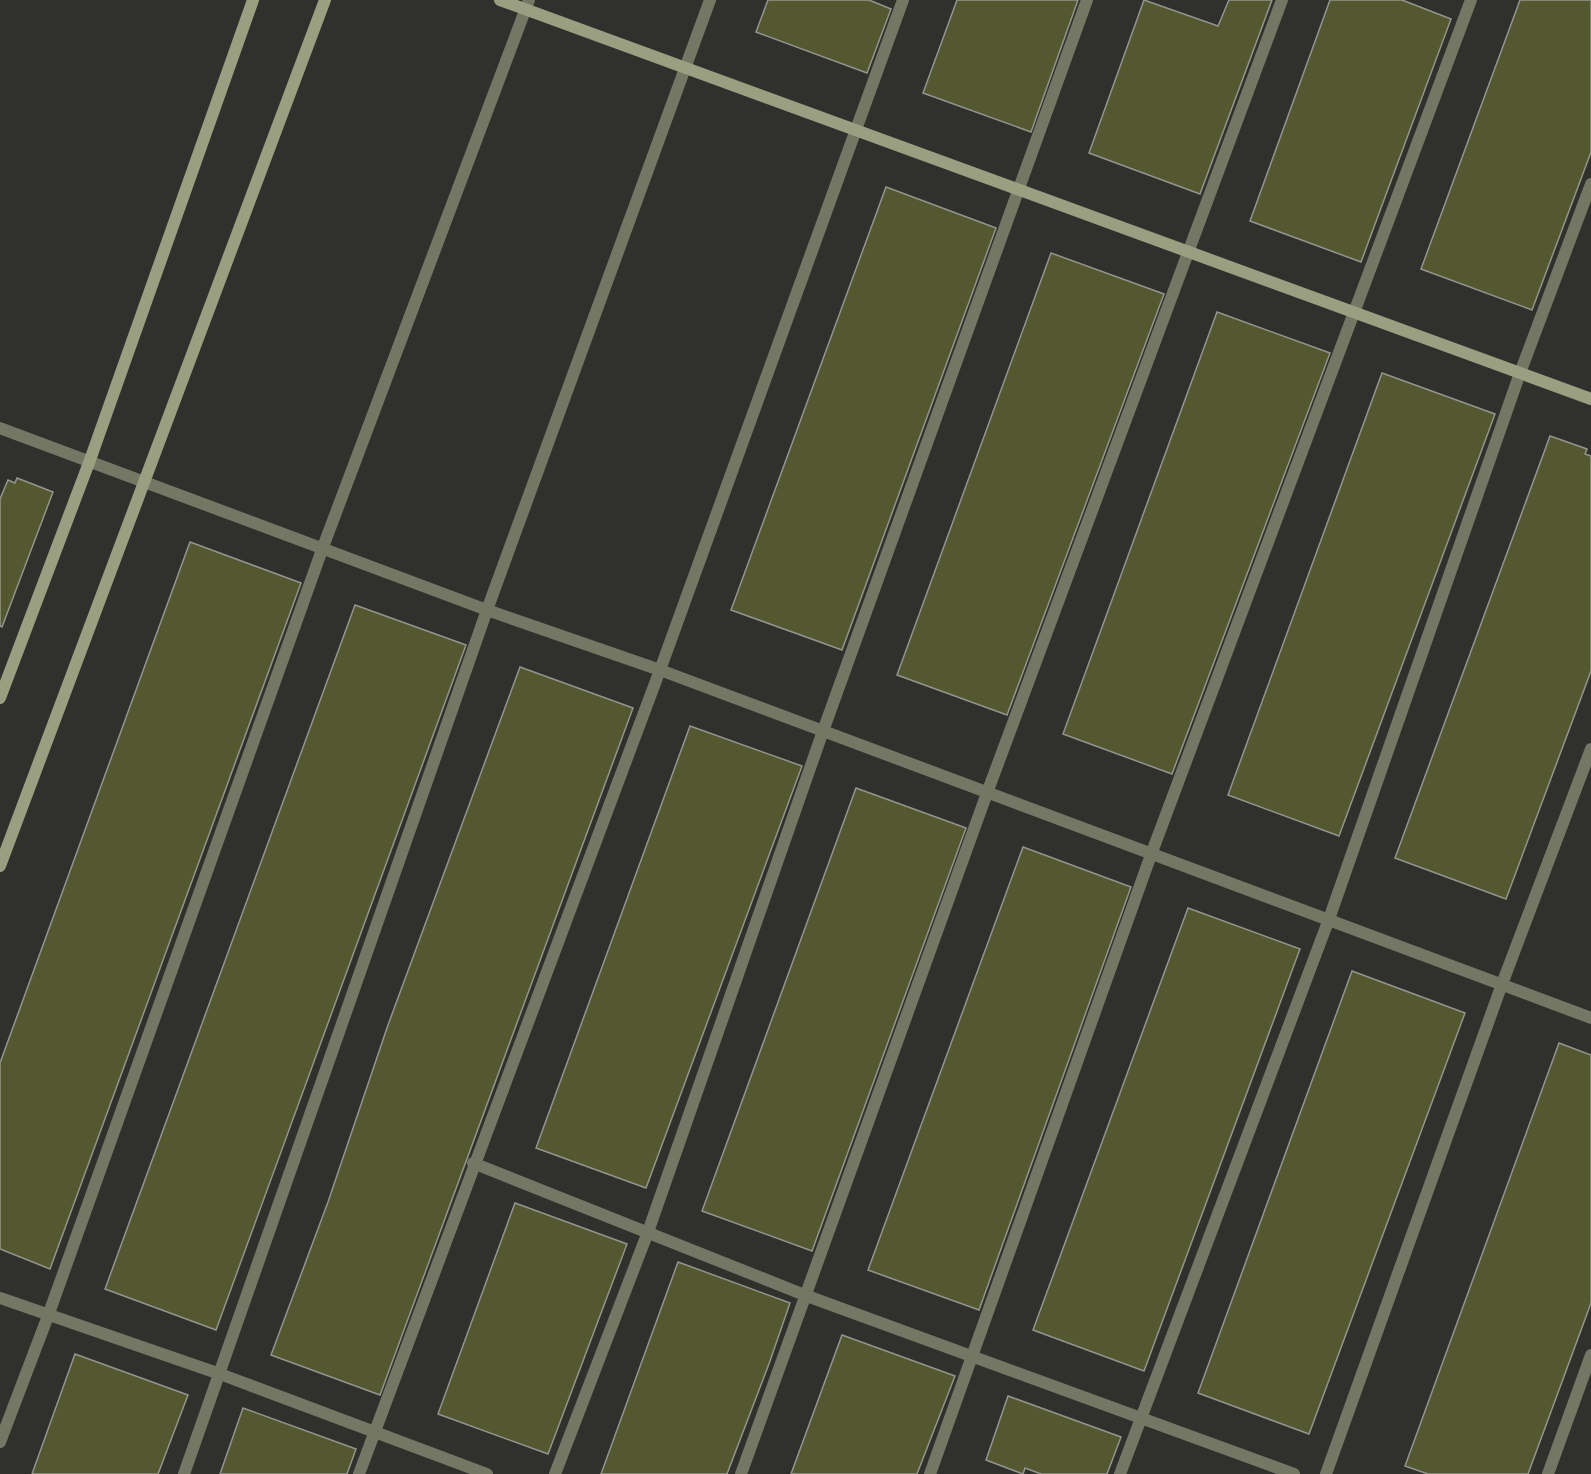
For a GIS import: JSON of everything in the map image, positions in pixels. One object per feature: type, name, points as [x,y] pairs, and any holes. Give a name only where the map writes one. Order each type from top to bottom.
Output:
[{"type":"street","points":[[0,698],[90,460],[253,0]]},
{"type":"street","points":[[0,866],[325,0]]},
{"type":"street","points":[[500,0],[527,5],[855,130],[1591,399]]},
{"type":"street","points":[[184,1474],[487,610],[710,0]]},
{"type":"street","points":[[359,1474],[473,1163],[660,670],[903,0]]},
{"type":"street","points":[[555,1474],[648,1232],[823,731],[1087,0]]},
{"type":"street","points":[[741,1474],[987,793],[1282,0]]},
{"type":"street","points":[[930,1474],[1152,852],[1471,0]]},
{"type":"street","points":[[0,1442],[48,1316],[323,547],[527,5]]},
{"type":"street","points":[[1120,1474],[1329,919],[1520,372],[1591,184]]},
{"type":"street","points":[[0,428],[487,610],[660,670],[987,793],[1152,852],[1591,1018]]},
{"type":"street","points":[[1326,1474],[1502,984],[1591,748]]},
{"type":"street","points":[[473,1163],[807,1296],[1294,1474]]},
{"type":"street","points":[[0,1298],[220,1374],[487,1474]]},
{"type":"street","points":[[1548,1474],[1591,1355]]},
{"type":"building","points":[[768,0],[869,0],[891,9],[867,73],[756,32]]},
{"type":"building","points":[[957,0],[1078,0],[1031,132],[923,93]]},
{"type":"building","points":[[1144,0],[1218,26],[1229,0],[1272,0],[1200,194],[1089,153]]},
{"type":"building","points":[[1330,0],[1402,0],[1451,19],[1361,262],[1250,221]]},
{"type":"building","points":[[1520,0],[1591,0],[1591,152],[1532,310],[1421,269]]},
{"type":"building","points":[[886,187],[996,228],[842,650],[731,610]]},
{"type":"building","points":[[1051,253],[1164,294],[1007,715],[897,675]]},
{"type":"building","points":[[1217,312],[1330,353],[1172,774],[1063,734]]},
{"type":"building","points":[[1382,373],[1495,414],[1339,836],[1228,795]]},
{"type":"building","points":[[1550,436],[1587,449],[1585,454],[1591,456],[1591,671],[1506,899],[1395,858]]},
{"type":"building","points":[[17,478],[53,492],[2,627],[0,626],[0,499],[8,480],[15,483]]},
{"type":"building","points":[[190,542],[301,583],[50,1269],[0,1249],[0,1063]]},
{"type":"building","points":[[355,605],[466,645],[216,1330],[105,1289]]},
{"type":"building","points":[[520,667],[633,708],[380,1395],[271,1355],[328,1202],[388,1025]]},
{"type":"building","points":[[690,726],[802,766],[646,1188],[536,1148]]},
{"type":"building","points":[[856,788],[966,828],[812,1251],[702,1211]]},
{"type":"building","points":[[1023,847],[1131,887],[979,1310],[868,1270]]},
{"type":"building","points":[[1188,908],[1300,949],[1144,1371],[1033,1330]]},
{"type":"building","points":[[1352,971],[1465,1013],[1309,1434],[1198,1393]]},
{"type":"building","points":[[1559,1043],[1591,1055],[1591,1303],[1528,1474],[1428,1474],[1405,1466]]},
{"type":"building","points":[[515,1203],[627,1244],[548,1454],[438,1414]]},
{"type":"building","points":[[678,1262],[790,1303],[770,1361],[727,1474],[601,1474]]},
{"type":"building","points":[[842,1335],[955,1376],[917,1474],[791,1474]]},
{"type":"building","points":[[75,1354],[188,1395],[158,1474],[32,1474]]},
{"type":"building","points":[[1008,1396],[1121,1437],[1107,1474],[1041,1474],[1025,1468],[1023,1474],[986,1460]]},
{"type":"building","points":[[243,1408],[356,1449],[347,1474],[220,1474]]}]
